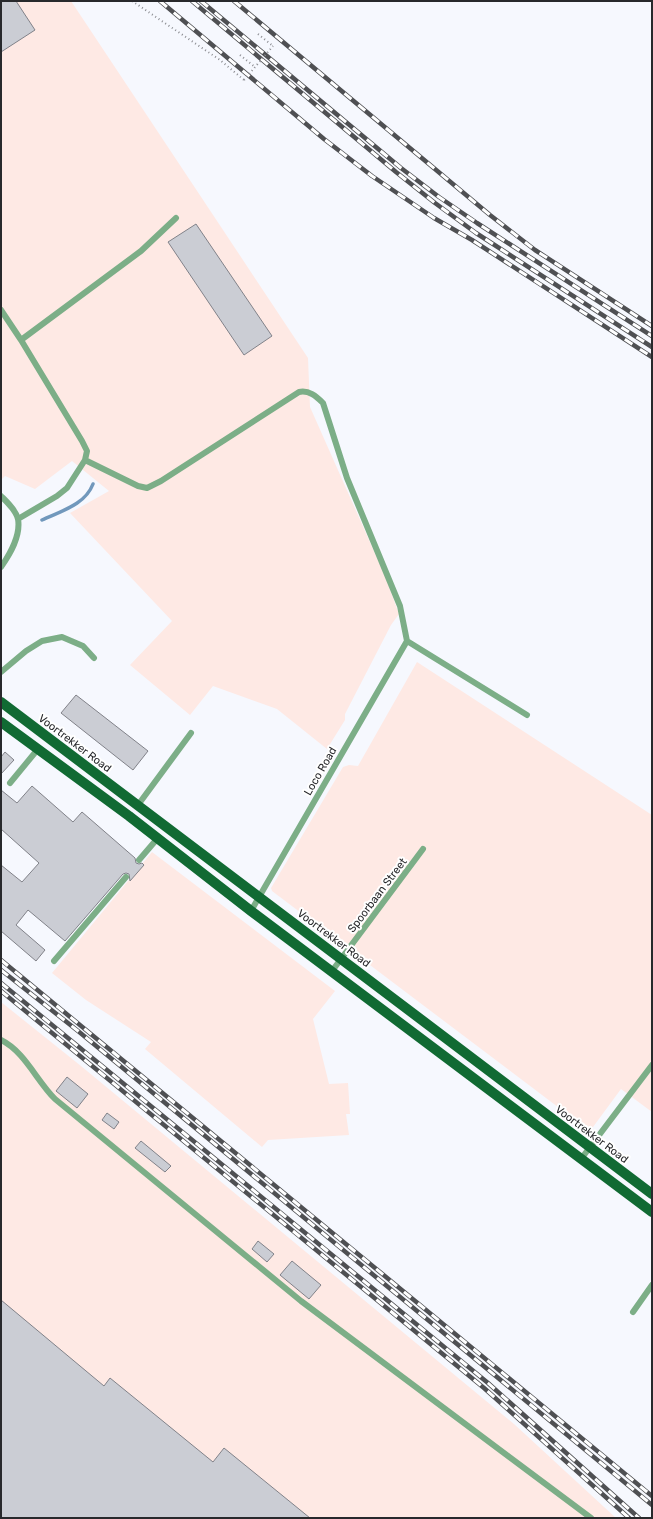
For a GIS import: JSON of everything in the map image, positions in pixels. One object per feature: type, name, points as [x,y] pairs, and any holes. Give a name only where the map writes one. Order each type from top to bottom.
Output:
[{"type":"main road","name":"Voortrekker Road","points":[[1,702],[589,1148],[652,1194]]},
{"type":"main road","points":[[1,722],[129,816],[251,911],[652,1212]]},
{"type":"main road","points":[[38,750],[48,737]]},
{"type":"main road","points":[[129,816],[138,805]]},
{"type":"main road","points":[[417,1035],[426,1024]]},
{"type":"lane","points":[[21,340],[141,251],[176,218]]},
{"type":"lane","points":[[1,310],[21,340],[87,451],[85,460],[78,473],[63,492],[18,519]]},
{"type":"lane","points":[[85,460],[138,486],[147,488],[161,481],[299,392],[305,391],[316,396],[323,403],[347,478],[400,606],[407,640],[527,715]]},
{"type":"lane","points":[[1,496],[11,507],[18,519],[15,541],[7,559],[1,566]]},
{"type":"lane","points":[[1,672],[26,651],[42,641],[62,637],[83,646],[94,658]]},
{"type":"lane","name":"Loco Road","points":[[251,911],[407,640]]},
{"type":"lane","points":[[138,805],[191,733]]},
{"type":"lane","points":[[10,782],[38,750]]},
{"type":"lane","points":[[139,860],[157,839]]},
{"type":"lane","name":"Spoorbaan Street","points":[[332,971],[423,849]]},
{"type":"lane","points":[[54,961],[126,877]]},
{"type":"lane","points":[[1,1040],[20,1054],[55,1099],[301,1301],[591,1518]]},
{"type":"lane","points":[[581,1159],[652,1065]]},
{"type":"lane","points":[[633,1312],[652,1285]]},
{"type":"path","points":[[132,1],[220,60],[244,80],[273,46],[258,34]]},
{"type":"path","points":[[240,55],[255,66]]},
{"type":"shaded area","points":[[1,1],[71,1],[308,358],[310,407],[385,576],[399,614],[391,625],[345,714],[345,720],[327,749],[277,709],[213,686],[190,715],[130,665],[172,621],[70,513],[109,491],[72,461],[35,489],[5,476],[1,480]]},
{"type":"shaded area","points":[[417,662],[652,815],[652,1112],[621,1089],[593,1127],[587,1129],[272,891],[271,888],[343,767],[349,765],[358,766]]},
{"type":"shaded area","points":[[152,852],[335,991],[313,1019],[329,1084],[348,1083],[350,1114],[346,1114],[349,1135],[268,1140],[262,1147],[145,1049],[151,1042],[86,1000],[52,973]]},
{"type":"shaded area","points":[[1,1002],[81,1066],[514,1424],[616,1518],[1,1518]]},
{"type":"building","points":[[1,1],[16,1],[35,30],[1,52]]},
{"type":"building","points":[[196,224],[272,336],[244,355],[168,242]]},
{"type":"building","points":[[76,695],[148,751],[133,770],[61,713]]},
{"type":"building","points":[[5,752],[14,760],[1,774],[1,757]]},
{"type":"building","points":[[32,786],[73,822],[82,812],[135,858],[136,863],[142,863],[144,865],[130,881],[129,874],[123,874],[65,941],[28,910],[16,925],[45,950],[36,961],[1,931],[1,865],[22,882],[39,863],[1,829],[1,790],[17,803]]},
{"type":"building","points":[[67,1077],[88,1094],[77,1108],[56,1091]]},
{"type":"building","points":[[107,1113],[119,1122],[114,1129],[102,1120]]},
{"type":"building","points":[[141,1141],[171,1166],[165,1172],[135,1148]]},
{"type":"building","points":[[258,1241],[274,1254],[267,1262],[252,1249]]},
{"type":"building","points":[[292,1261],[321,1285],[309,1299],[280,1275]]},
{"type":"building","points":[[1,1300],[104,1386],[110,1378],[213,1462],[224,1448],[310,1518],[1,1518]]},
{"type":"waterway","points":[[42,520],[78,502],[84,497],[93,484]]},
{"type":"railway","points":[[160,1],[324,139],[372,176],[434,218],[472,240],[652,357]]},
{"type":"railway","points":[[192,1],[435,203],[476,233],[652,347]]},
{"type":"railway","points":[[201,1],[401,168],[439,197],[652,336]]},
{"type":"railway","points":[[234,1],[490,215],[535,250],[652,326]]},
{"type":"railway","points":[[1,960],[652,1496]]},
{"type":"railway","points":[[1,970],[78,1031],[652,1505]]},
{"type":"railway","points":[[1,983],[488,1383],[639,1518]]},
{"type":"railway","points":[[1,991],[484,1388],[629,1518]]}]
